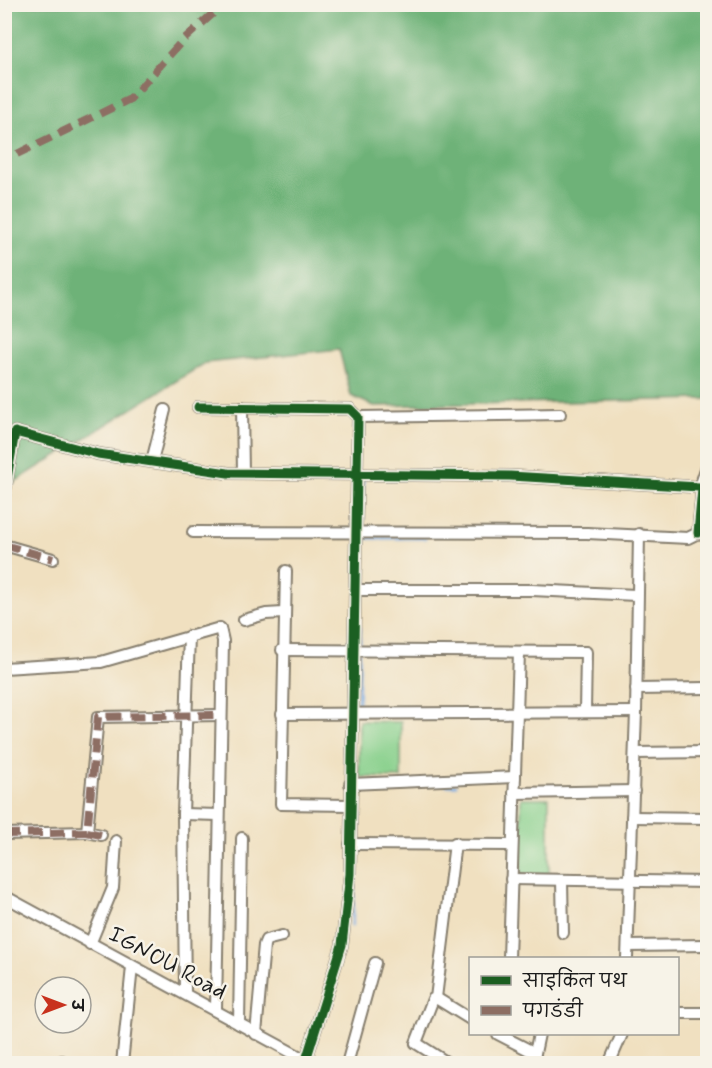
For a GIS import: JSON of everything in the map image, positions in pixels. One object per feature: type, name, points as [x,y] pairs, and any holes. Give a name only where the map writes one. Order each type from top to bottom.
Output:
[{"type":"street","points":[[198,407],[350,409],[358,417],[560,414]]},
{"type":"street","points":[[242,407],[243,473]]},
{"type":"street","points":[[152,461],[165,410]]},
{"type":"street","points":[[310,1062],[345,934],[350,844],[352,651],[361,532],[357,473],[358,417]]},
{"type":"street","points":[[4,496],[15,432],[98,454],[243,473],[510,476],[700,488]]},
{"type":"street","points":[[193,532],[639,534],[687,537],[703,535],[700,488],[708,464]]},
{"type":"street","points":[[627,957],[634,791],[636,595],[639,534]]},
{"type":"street","points":[[4,545],[52,560]]},
{"type":"street","points":[[286,571],[282,650],[281,804],[350,805]]},
{"type":"street","points":[[355,590],[532,590],[636,595]]},
{"type":"street","points":[[244,620],[266,614],[283,613]]},
{"type":"street","points":[[4,668],[101,662],[220,628],[223,641],[216,1009]]},
{"type":"street","points":[[185,993],[183,814],[189,636]]},
{"type":"street","points":[[282,650],[586,652],[585,712]]},
{"type":"street","points":[[509,957],[519,652]]},
{"type":"street","points":[[636,689],[708,688]]},
{"type":"street","points":[[282,714],[636,712]]},
{"type":"street","points":[[87,832],[98,717],[221,716]]},
{"type":"street","points":[[634,753],[708,752]]},
{"type":"street","points":[[350,784],[514,777]]},
{"type":"street","points":[[514,793],[634,791]]},
{"type":"street","points":[[183,814],[219,815]]},
{"type":"street","points":[[632,817],[708,818]]},
{"type":"street","points":[[4,834],[87,832],[101,835]]},
{"type":"street","points":[[238,1024],[242,838]]},
{"type":"street","points":[[90,944],[113,888],[116,842]]},
{"type":"street","points":[[449,1064],[416,1043],[433,999],[436,998],[455,843]]},
{"type":"street","points":[[350,844],[511,845]]},
{"type":"street","points":[[511,879],[708,882]]},
{"type":"street","points":[[562,880],[563,933]]},
{"type":"street","name":"IGNOU Road","points":[[4,896],[310,1062]]},
{"type":"street","points":[[256,1034],[264,945],[266,940],[272,936],[282,936]]},
{"type":"street","points":[[628,946],[708,945]]},
{"type":"street","points":[[346,1064],[375,963]]},
{"type":"street","points":[[122,1064],[132,967]]},
{"type":"street","points":[[436,998],[469,1018]]},
{"type":"street","points":[[679,1013],[708,1012]]},
{"type":"street","points":[[499,1035],[533,1058],[539,1035]]},
{"type":"street","points":[[609,1064],[622,1035]]},
{"type":"green space","points":[[5,5],[707,5],[707,399],[374,406],[351,396],[339,349],[205,363],[5,488]]},
{"type":"green space","points":[[359,721],[401,722],[401,778],[359,777]]},
{"type":"green space","points":[[521,798],[549,798],[549,874],[521,874]]},
{"type":"waterway","points":[[360,588],[363,479]]},
{"type":"waterway","points":[[363,538],[425,538]]},
{"type":"waterway","points":[[358,711],[360,628]]},
{"type":"waterway","points":[[446,785],[456,785]]},
{"type":"waterway","points":[[320,810],[346,811]]},
{"type":"waterway","points":[[352,925],[355,877]]},
{"type":"marked path","points":[[17,154],[130,99],[183,40],[224,4]]},
{"type":"marked path","points":[[4,545],[53,559]]},
{"type":"marked path","points":[[4,834],[87,832],[98,717],[221,715]]},
{"type":"marked path","points":[[87,832],[101,835]]},
{"type":"cycle path","points":[[198,407],[350,409],[358,417],[350,874],[342,945],[306,1060]]},
{"type":"cycle path","points":[[4,496],[15,432],[98,454],[228,473],[510,476],[699,487],[702,489],[698,533]]}]
